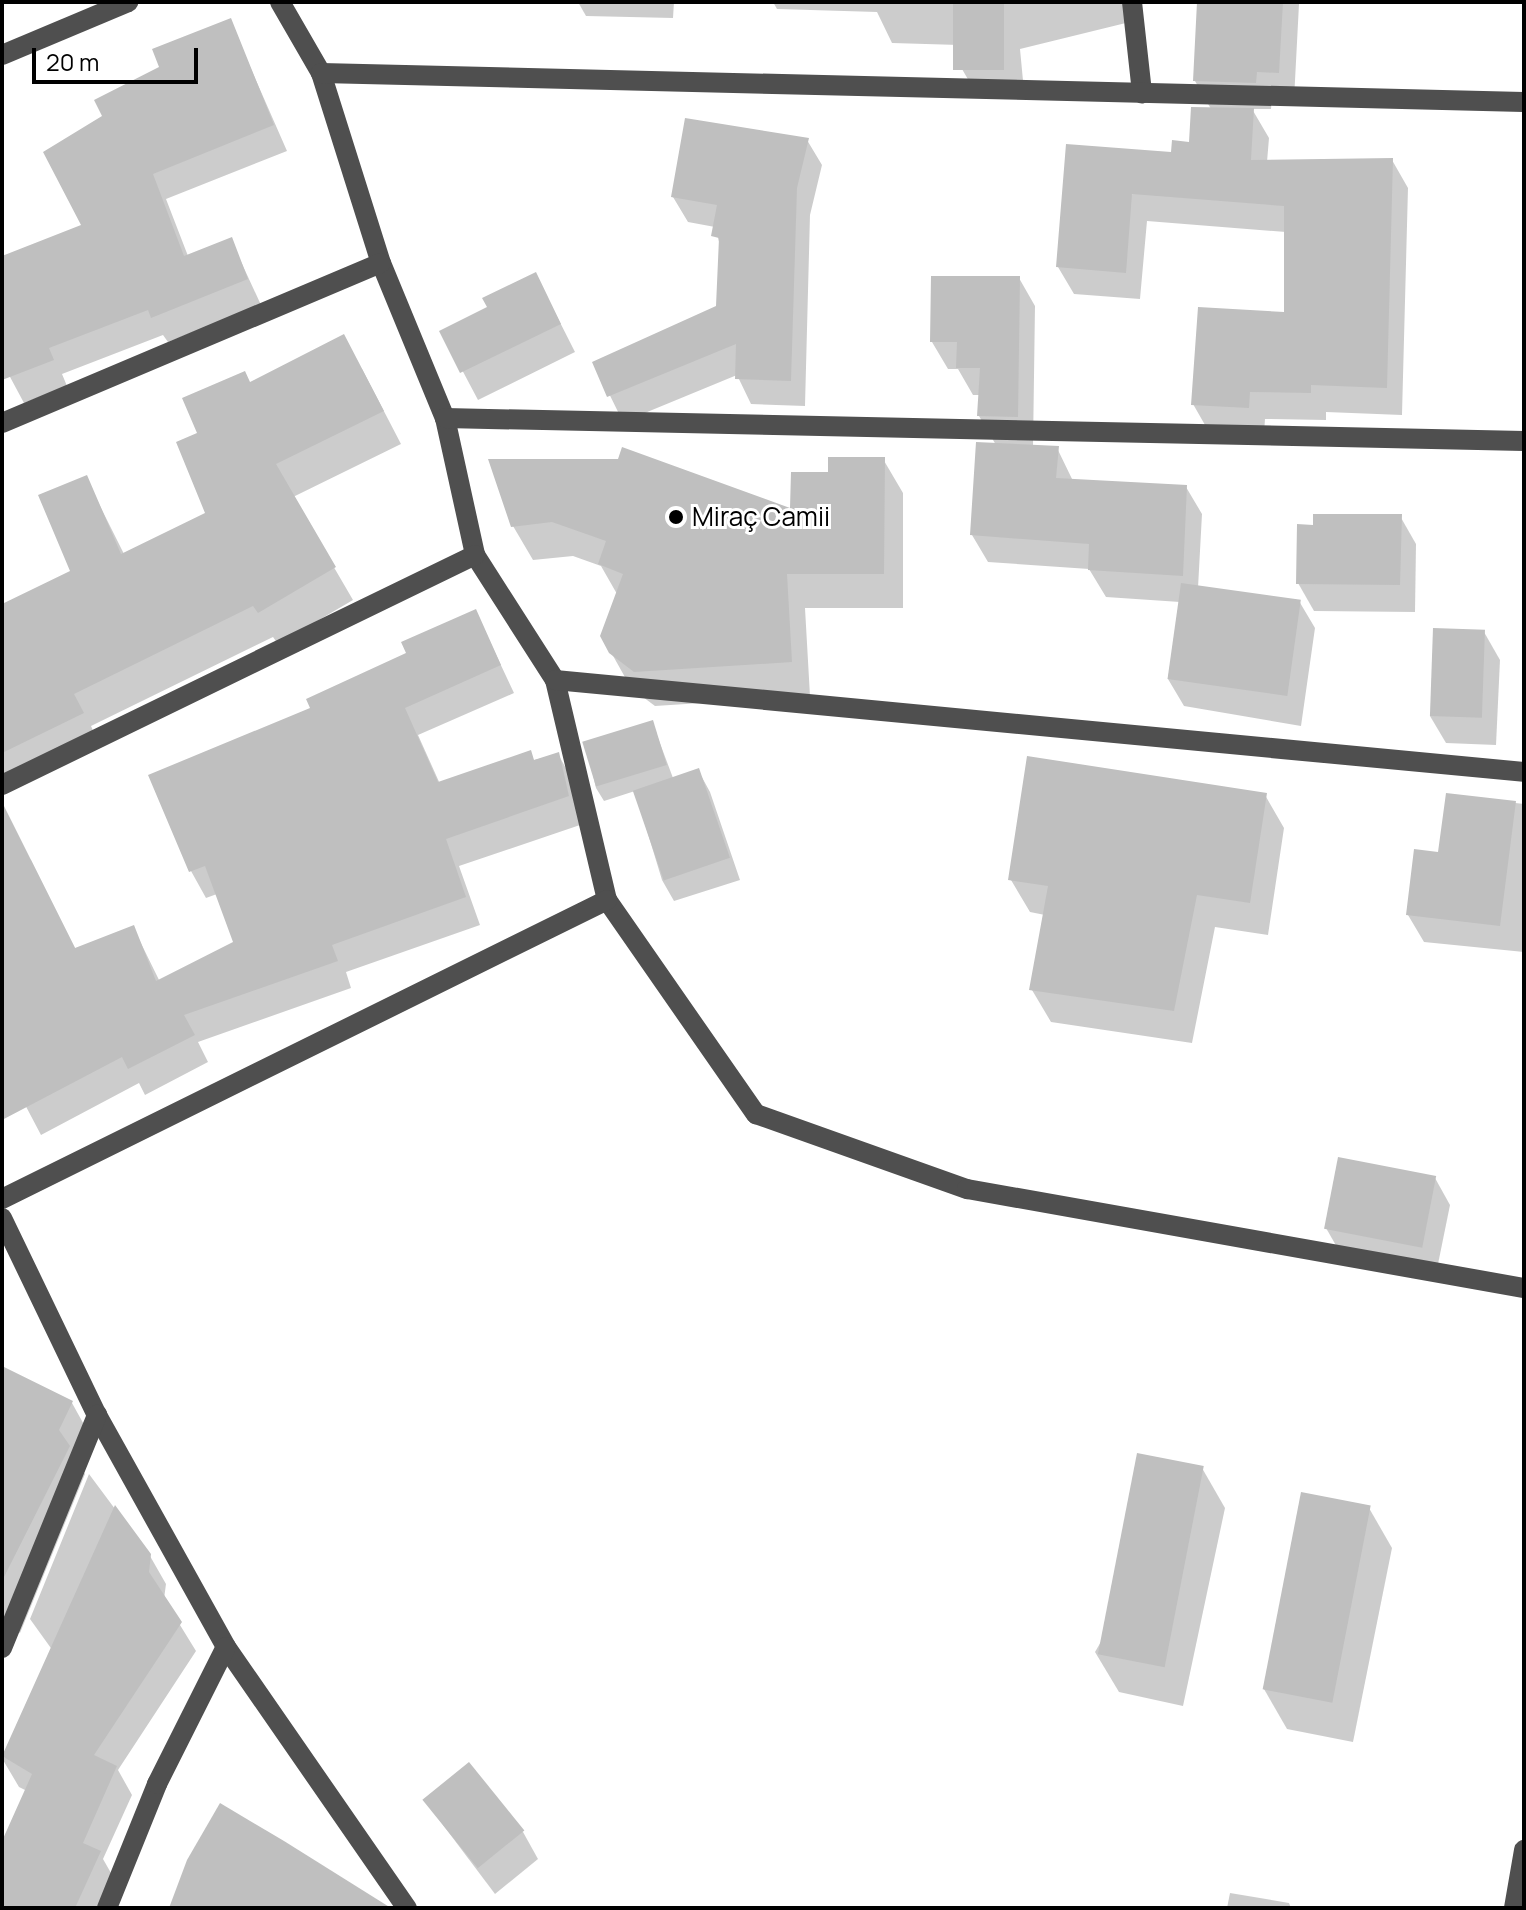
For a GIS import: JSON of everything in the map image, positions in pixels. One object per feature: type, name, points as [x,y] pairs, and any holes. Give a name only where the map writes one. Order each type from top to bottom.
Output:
[{"type":"street","points":[[2,55],[128,2]]},
{"type":"street","points":[[280,2],[321,73],[381,263],[445,418],[475,555],[555,680],[607,900],[756,1114],[967,1189],[1524,1288]]},
{"type":"street","points":[[1132,2],[1142,93]]},
{"type":"street","points":[[321,73],[1524,102]]},
{"type":"street","points":[[2,423],[381,263]]},
{"type":"street","points":[[445,418],[1524,441]]},
{"type":"street","points":[[2,785],[475,555]]},
{"type":"street","points":[[555,680],[1524,772]]},
{"type":"street","points":[[2,1199],[607,900]]},
{"type":"street","points":[[2,1218],[97,1415],[226,1647],[407,1908]]},
{"type":"street","points":[[2,1648],[97,1415]]},
{"type":"street","points":[[107,1908],[157,1784],[226,1647]]},
{"type":"street","points":[[1514,1908],[1524,1850]]},
{"type":"building","points":[[953,2],[1004,2],[1004,70],[953,70]]},
{"type":"building","points":[[1197,2],[1283,2],[1279,73],[1257,72],[1256,83],[1193,81]]},
{"type":"building","points":[[231,18],[274,125],[153,174],[184,256],[232,237],[248,279],[151,318],[148,310],[49,348],[54,360],[2,380],[2,256],[81,225],[43,152],[102,116],[94,100],[159,67],[152,49]]},
{"type":"building","points":[[1191,107],[1254,108],[1251,160],[1393,158],[1387,388],[1311,385],[1311,393],[1250,392],[1249,408],[1191,405],[1198,307],[1284,312],[1284,206],[1132,194],[1126,273],[1056,267],[1066,144],[1171,152],[1172,140],[1189,142]]},
{"type":"building","points":[[685,118],[809,138],[797,188],[791,381],[735,379],[736,344],[607,397],[592,362],[716,306],[719,238],[711,236],[717,205],[671,197]]},
{"type":"building","points":[[536,272],[561,324],[460,373],[439,331],[487,307],[482,298]]},
{"type":"building","points":[[931,276],[1020,276],[1018,417],[977,416],[980,368],[956,368],[957,342],[930,342]]},
{"type":"building","points":[[344,334],[384,411],[276,464],[336,567],[258,613],[253,606],[74,694],[84,713],[2,753],[2,604],[70,571],[38,495],[87,475],[121,554],[205,513],[176,442],[197,433],[182,398],[245,371],[250,382]]},
{"type":"building","points":[[976,442],[1059,446],[1056,478],[1187,485],[1183,576],[1088,570],[1089,544],[970,535]]},
{"type":"building","points":[[622,447],[790,508],[791,472],[828,472],[828,457],[885,457],[884,574],[787,574],[792,662],[634,672],[609,653],[600,636],[623,574],[598,564],[606,541],[552,522],[511,527],[488,459],[618,459]]},
{"type":"building","points":[[1313,514],[1402,514],[1400,585],[1296,584],[1297,524],[1313,525]]},
{"type":"building","points":[[1181,583],[1301,600],[1287,696],[1168,679]]},
{"type":"building","points":[[476,609],[501,665],[405,708],[438,782],[531,750],[534,760],[559,752],[569,796],[446,839],[466,897],[332,945],[338,961],[184,1015],[195,1035],[128,1069],[122,1057],[2,1120],[2,802],[75,948],[134,925],[156,981],[233,942],[205,866],[189,872],[148,775],[310,708],[306,699],[406,653],[401,642]]},
{"type":"building","points":[[1433,628],[1485,630],[1482,718],[1430,716]]},
{"type":"building","points":[[653,720],[667,765],[596,787],[582,742]]},
{"type":"building","points":[[1027,756],[1267,793],[1250,903],[1197,895],[1174,1011],[1029,990],[1048,886],[1008,880]]},
{"type":"building","points":[[699,768],[730,858],[664,881],[633,791]]},
{"type":"building","points":[[1446,793],[1516,801],[1500,926],[1406,915],[1414,849],[1438,852]]},
{"type":"building","points":[[1338,1157],[1436,1176],[1422,1248],[1324,1229]]},
{"type":"building","points":[[2,1366],[73,1401],[59,1430],[70,1446],[2,1581]]},
{"type":"building","points":[[1137,1453],[1204,1466],[1165,1667],[1098,1654]]},
{"type":"building","points":[[1301,1492],[1371,1506],[1332,1703],[1263,1689]]},
{"type":"building","points":[[115,1505],[151,1554],[149,1572],[182,1622],[94,1755],[117,1766],[83,1843],[101,1851],[75,1908],[2,1908],[2,1841],[32,1774],[2,1756]]},
{"type":"building","points":[[469,1762],[524,1830],[478,1868],[422,1800]]},
{"type":"building","points":[[220,1803],[391,1908],[169,1908],[187,1860]]},
{"type":"place","name":"Miraç Camii","points":[[676,517]]}]
